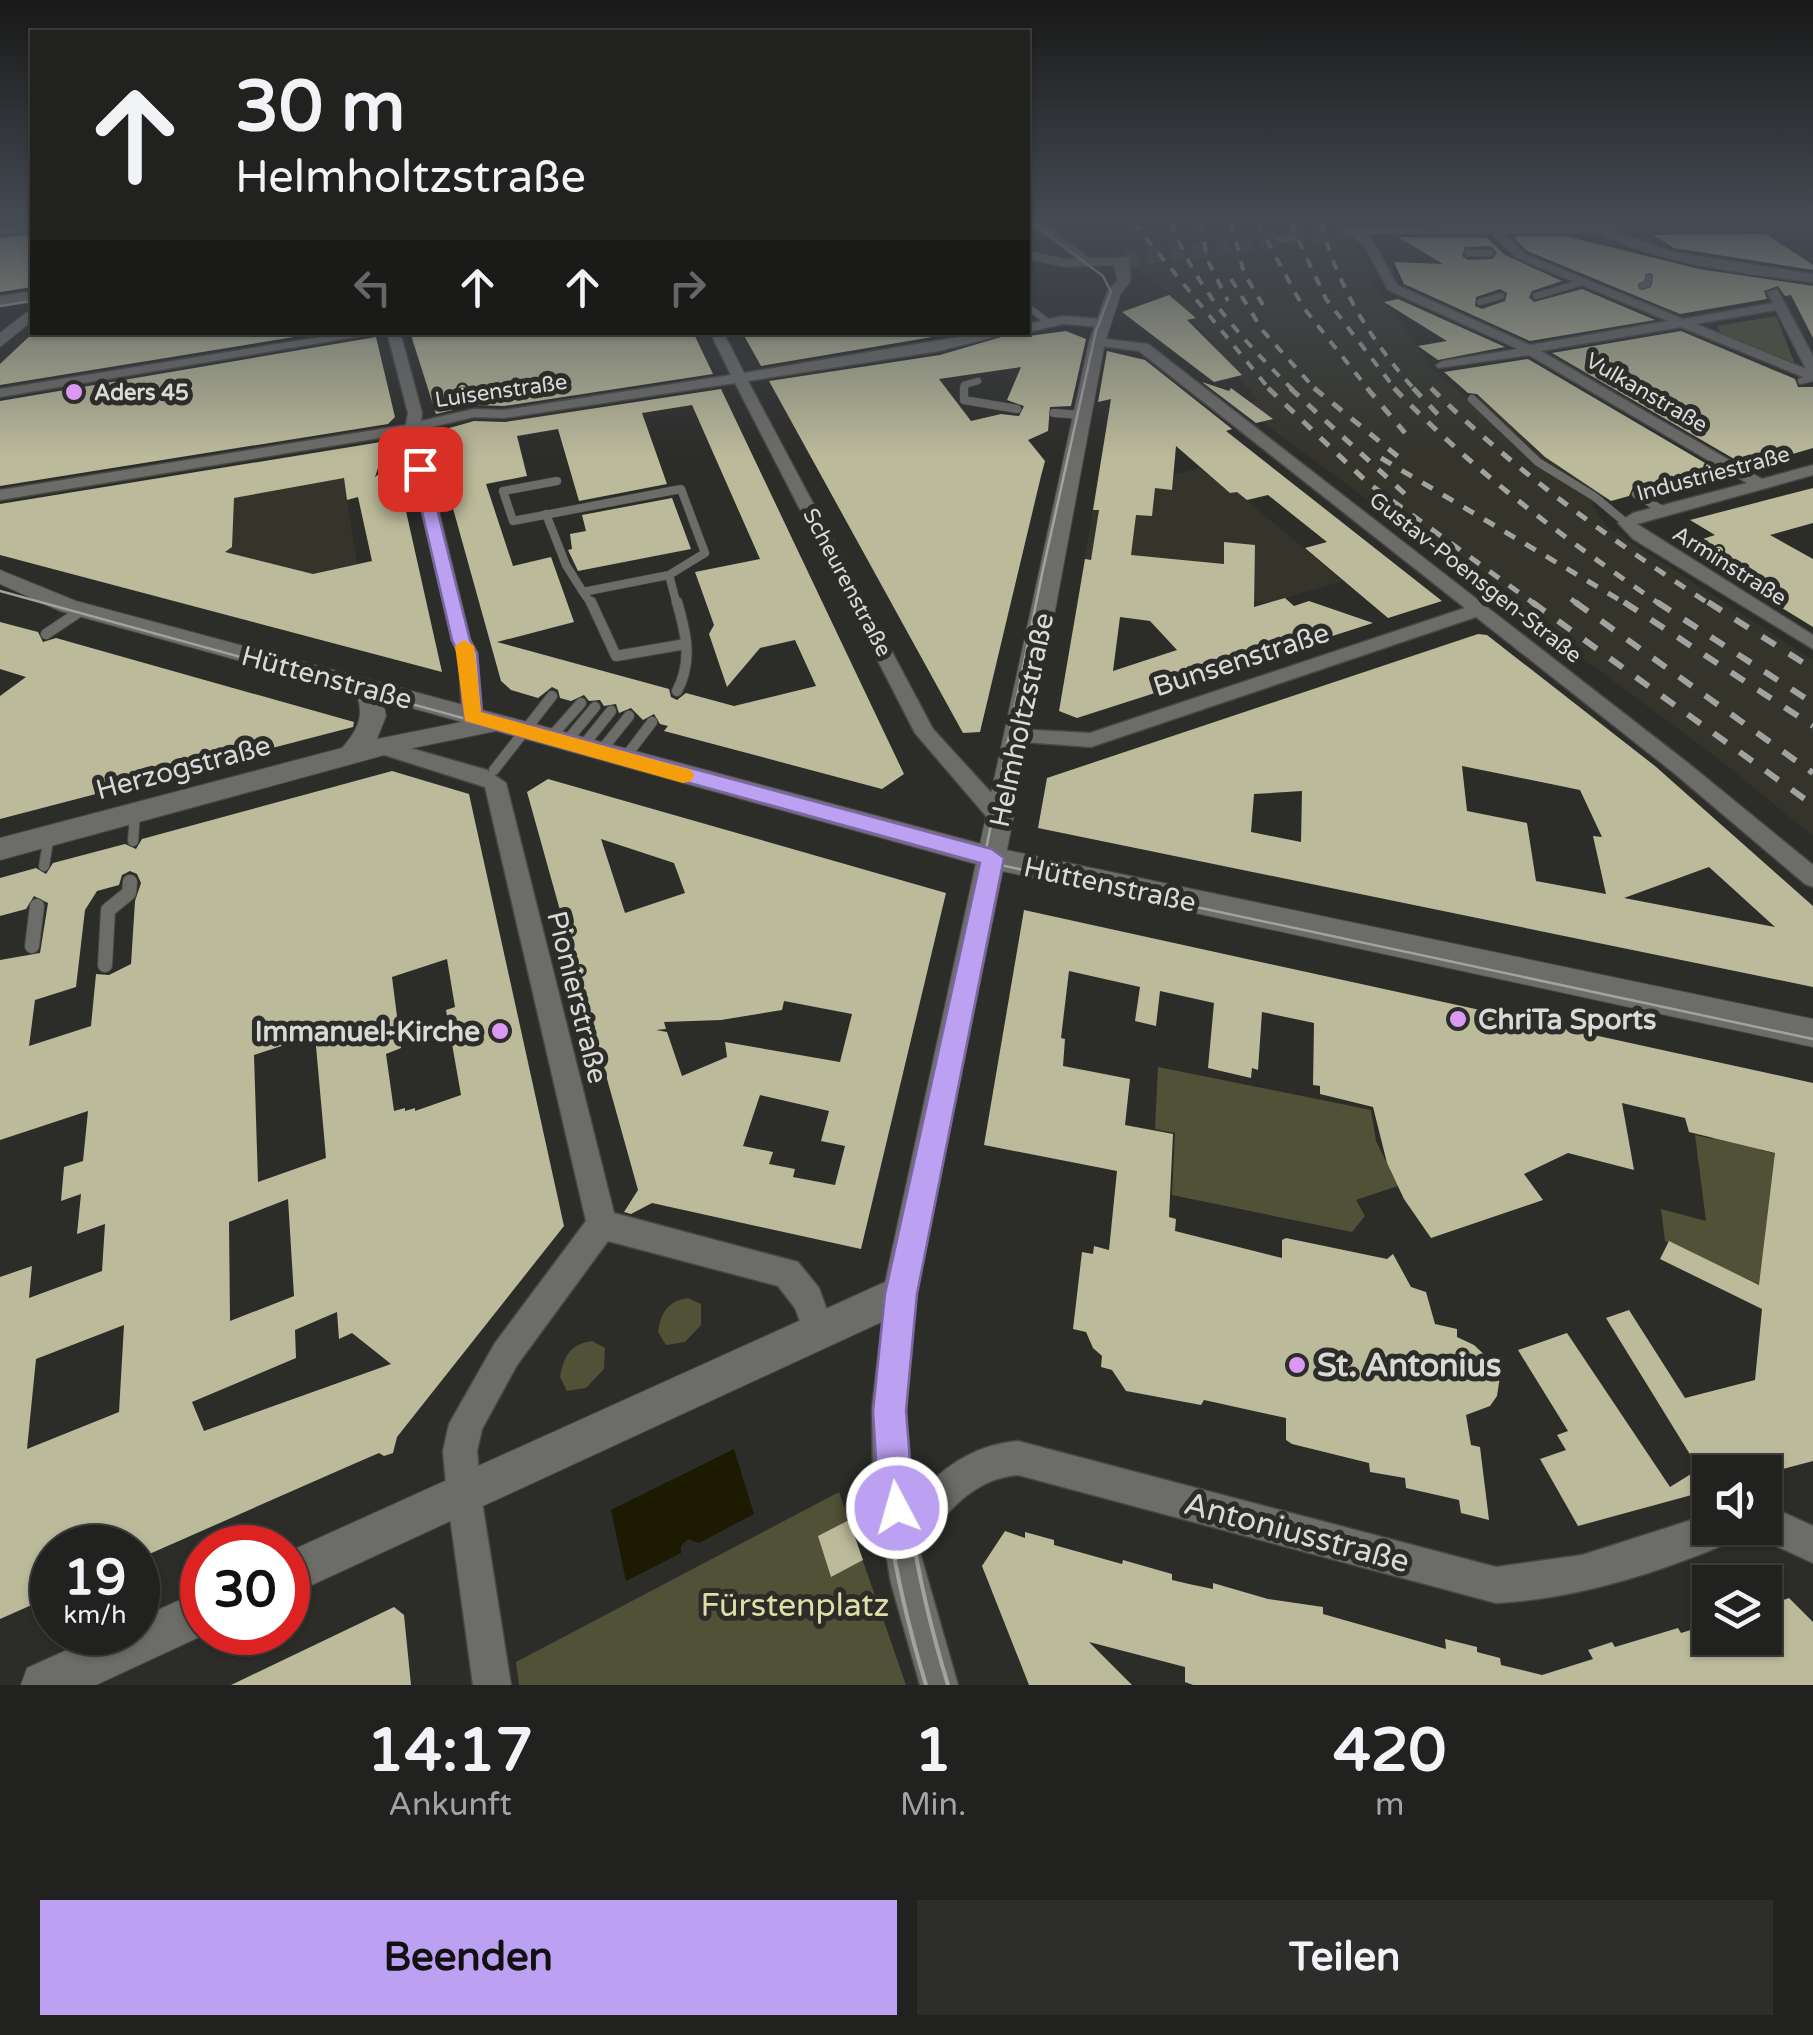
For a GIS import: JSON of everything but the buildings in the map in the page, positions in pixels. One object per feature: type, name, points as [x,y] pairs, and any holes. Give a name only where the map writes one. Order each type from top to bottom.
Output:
[{"type":"street","points":[[1030,327],[1048,322],[1102,322],[1111,301]]},
{"type":"street","name":"Vulkanstraße","points":[[1430,301],[1636,407],[1760,484]]},
{"type":"street","points":[[1636,301],[1764,361],[1810,376]]},
{"type":"street","points":[[1777,301],[1810,376]]},
{"type":"street","points":[[1444,365],[1646,333],[1780,306]]},
{"type":"street","points":[[0,312],[30,310]]},
{"type":"street","points":[[0,342],[30,312]]},
{"type":"street","name":"Helmholtzstraße","points":[[901,1294],[1102,322]]},
{"type":"street","points":[[0,393],[359,335]]},
{"type":"street","points":[[394,335],[415,413],[411,436],[461,640],[468,653],[472,716]]},
{"type":"street","name":"Scheurenstraße","points":[[718,335],[925,733],[1000,818]]},
{"type":"street","name":"Luisenstraße","points":[[0,495],[210,463],[474,413],[504,414],[738,375],[939,348],[995,335]]},
{"type":"street","name":"Gustav-Poensgen-Straße","points":[[1097,342],[1143,347],[1480,609],[1813,878]]},
{"type":"street","name":"Industriestraße","points":[[1626,523],[1813,470]]},
{"type":"street","name":"Arminstraße","points":[[1626,523],[1639,535],[1813,643]]},
{"type":"street","name":"Hüttenstraße","points":[[0,576],[75,608],[992,858],[1813,1032]]},
{"type":"street","name":"Hüttenstraße","points":[[0,598],[75,608]]},
{"type":"street","name":"Bunsenstraße","points":[[1016,736],[1091,740],[1480,609]]},
{"type":"street","points":[[366,688],[375,708],[378,735],[479,775],[494,777]]},
{"type":"street","name":"Herzogstraße","points":[[0,849],[351,755],[378,735],[510,727]]},
{"type":"street","name":"Pionierstraße","points":[[494,777],[602,1225]]},
{"type":"street","points":[[492,1685],[464,1495],[460,1451],[466,1424],[506,1354],[602,1225],[786,1273],[808,1298],[819,1332]]},
{"type":"street","points":[[310,1564],[901,1294]]},
{"type":"street","points":[[901,1294],[889,1411],[892,1474],[913,1607],[939,1685]]},
{"type":"street","name":"Antoniusstraße","points":[[902,1543],[952,1486],[980,1464],[1001,1457],[1018,1458],[1496,1584],[1528,1585],[1692,1537]]},
{"type":"street","points":[[1782,1531],[1813,1545]]},
{"type":"street","points":[[44,1685],[180,1623]]},
{"type":"lane","points":[[1480,302],[1485,301]]},
{"type":"lane","points":[[1030,309],[1048,322]]},
{"type":"lane","points":[[978,381],[962,388],[964,400],[1017,409]]},
{"type":"lane","points":[[1472,399],[1538,462],[1595,497],[1626,523]]},
{"type":"lane","points":[[1054,413],[1082,415]]},
{"type":"lane","points":[[557,481],[503,491],[512,521],[681,489],[704,553],[669,575],[583,592]]},
{"type":"lane","points":[[1636,494],[1662,510]]},
{"type":"lane","points":[[546,514],[562,548],[568,575],[596,608],[616,656],[686,644]]},
{"type":"lane","points":[[669,575],[690,660],[688,676],[677,691]]},
{"type":"lane","points":[[46,634],[75,608]]},
{"type":"lane","points":[[494,777],[510,727],[552,696]]},
{"type":"lane","points":[[581,704],[584,748]]},
{"type":"lane","points":[[584,748],[595,707]]},
{"type":"lane","points":[[584,748],[611,711]]},
{"type":"lane","points":[[584,748],[629,716]]},
{"type":"lane","points":[[584,748],[652,722]]},
{"type":"lane","points":[[134,841],[135,813]]},
{"type":"lane","points":[[44,866],[49,836]]},
{"type":"lane","points":[[104,965],[108,910],[128,893],[130,882]]},
{"type":"lane","points":[[32,946],[37,906]]},
{"type":"shaded area","points":[[1176,301],[1385,301],[1435,371],[1467,398],[1486,395],[1613,494],[1591,504],[1606,526],[1813,660],[1813,836],[1711,753],[1239,405],[1258,400]]},
{"type":"shaded area","points":[[339,448],[357,564],[312,574],[136,530],[147,480]]},
{"type":"shaded area","points":[[1200,468],[1230,493],[1237,492],[1343,581],[1269,603],[1081,579],[1098,478],[1141,483]]},
{"type":"shaded area","points":[[734,1449],[754,1514],[699,1543],[688,1539],[681,1546],[681,1553],[626,1581],[611,1510]]},
{"type":"green space","points":[[1776,316],[1795,364],[1720,333],[1717,326]]},
{"type":"green space","points":[[1158,1067],[1371,1110],[1376,1141],[1398,1186],[1356,1200],[1365,1216],[1352,1232],[1172,1195],[1175,1133],[1155,1129]]},
{"type":"green space","points":[[1709,1118],[1754,1129],[1760,1150],[1777,1154],[1767,1288],[1665,1241],[1661,1209],[1706,1221],[1695,1135],[1713,1139]]},
{"type":"green space","points":[[688,1298],[701,1304],[701,1325],[685,1342],[666,1345],[658,1332],[661,1319],[671,1305]]},
{"type":"green space","points":[[592,1341],[605,1348],[604,1369],[586,1388],[567,1391],[560,1377],[566,1357],[573,1348]]},
{"type":"green space","name":"Fürstenplatz","points":[[839,1492],[906,1685],[519,1685],[516,1662]]},
{"type":"tram line","points":[[0,306],[30,301]]},
{"type":"tram line","points":[[984,861],[1042,574],[1096,331],[1108,301]]},
{"type":"tram line","points":[[0,591],[984,861]]},
{"type":"tram line","points":[[908,1233],[984,861]]},
{"type":"tram line","points":[[984,861],[1813,1039]]},
{"type":"tram line","points":[[908,1230],[883,1373],[882,1463],[894,1553],[926,1685]]},
{"type":"tram line","points":[[918,1252],[904,1365],[905,1470],[920,1575],[948,1685]]},
{"type":"railway","points":[[1197,301],[1270,390]]},
{"type":"railway","points":[[1214,301],[1293,390]]},
{"type":"railway","points":[[1244,301],[1263,331],[1315,389]]},
{"type":"railway","points":[[1260,301],[1263,305]]},
{"type":"railway","points":[[1300,301],[1369,390]]},
{"type":"railway","points":[[1327,301],[1396,390]]},
{"type":"railway","points":[[1352,301],[1384,352],[1415,390]]},
{"type":"railway","points":[[1290,388],[1405,494]]},
{"type":"railway","points":[[1367,388],[1405,433]]},
{"type":"railway","points":[[1413,388],[1446,423]]},
{"type":"railway","points":[[1431,388],[1565,504],[1711,605]]},
{"type":"railway","points":[[1315,389],[1401,459]]},
{"type":"railway","points":[[1270,390],[1368,483],[1536,605]]},
{"type":"railway","points":[[1396,390],[1521,503],[1661,605]]},
{"type":"railway","points":[[1381,458],[1628,605]]},
{"type":"railway","points":[[1571,599],[1575,602]]},
{"type":"railway","points":[[1532,602],[1813,805]]},
{"type":"railway","points":[[1575,602],[1813,773]]},
{"type":"railway","points":[[1575,602],[1579,605]]},
{"type":"railway","points":[[1624,602],[1813,726]]},
{"type":"railway","points":[[1657,602],[1813,703]]},
{"type":"railway","points":[[1708,602],[1813,669]]},
{"type":"slow traffic","points":[[464,646],[468,653],[472,716],[683,775]]},
{"type":"place","name":"Aders 45","points":[[74,392]]},
{"type":"place","name":"ChriTa Sports","points":[[1458,1019]]},
{"type":"place","name":"Immanuel-Kirche","points":[[500,1031]]},
{"type":"place","name":"St. Antonius","points":[[1297,1365]]},
{"type":"route","points":[[420,469],[461,640],[468,653],[472,716],[992,858],[901,1294],[889,1411],[897,1508]]}]
